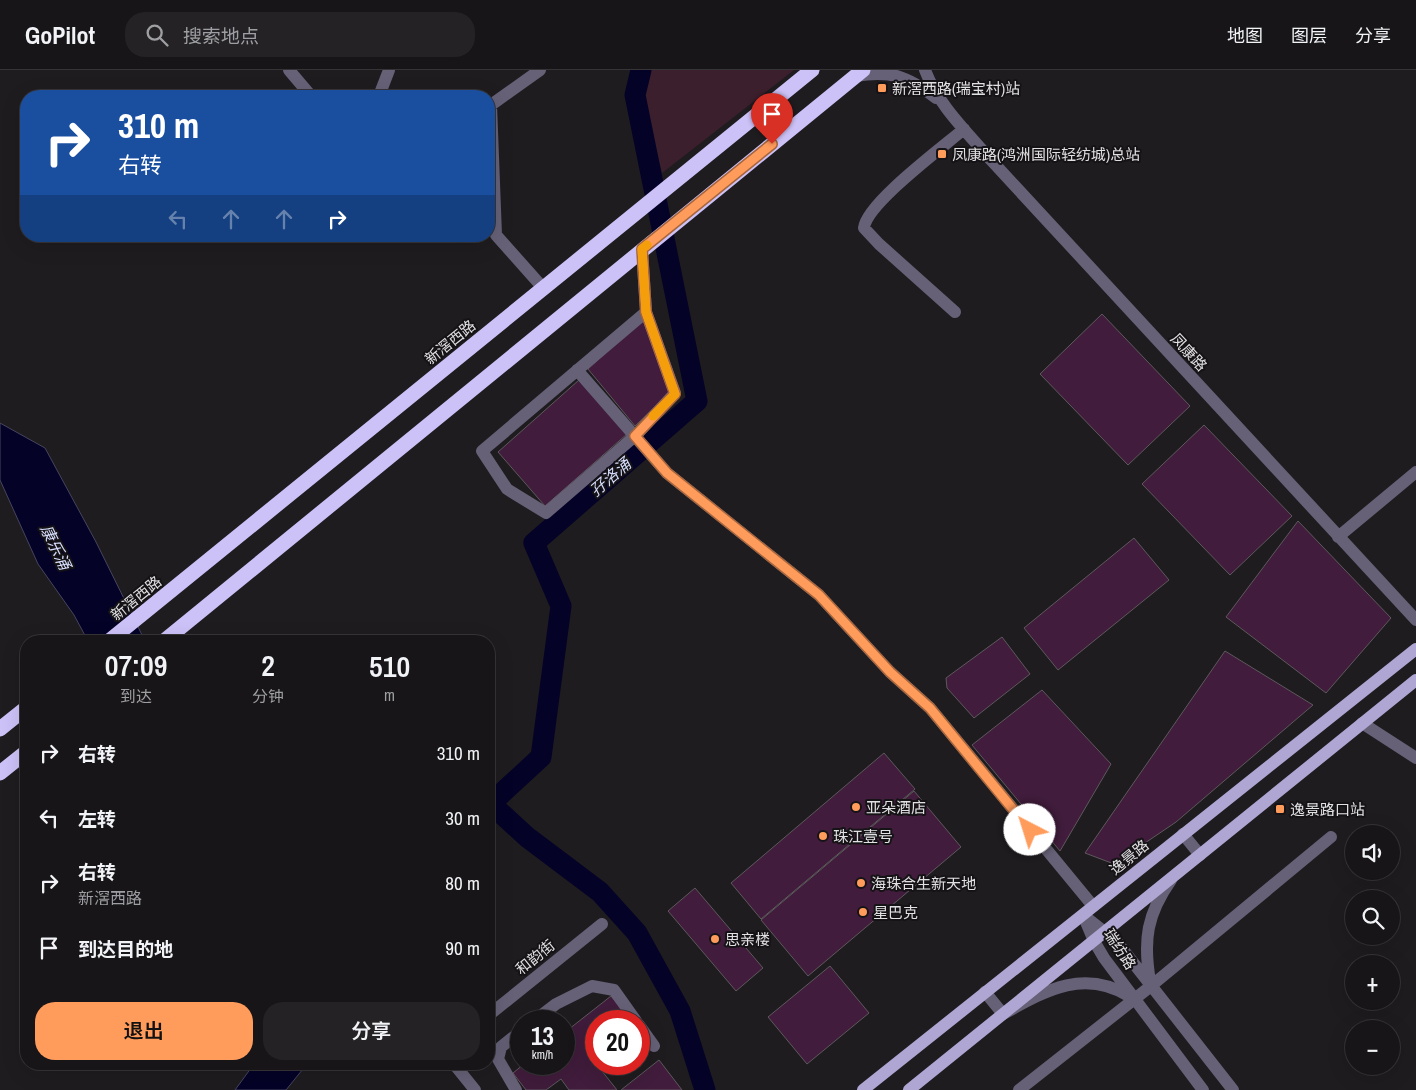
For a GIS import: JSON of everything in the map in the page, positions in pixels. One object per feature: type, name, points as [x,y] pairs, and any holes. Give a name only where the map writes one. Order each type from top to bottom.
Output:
[{"type":"highway","name":"新滘西路","points":[[117,635],[812,70]]},
{"type":"highway","points":[[171,635],[859,73]]},
{"type":"highway","points":[[0,729],[20,713]]},
{"type":"highway","points":[[0,773],[20,757]]},
{"type":"main road","name":"逸景路","points":[[863,1090],[1416,649]]},
{"type":"main road","points":[[909,1090],[1416,680]]},
{"type":"street","points":[[290,70],[306,90]]},
{"type":"street","points":[[381,90],[389,70]]},
{"type":"street","points":[[495,102],[540,70]]},
{"type":"street","points":[[925,70],[930,84],[942,103]]},
{"type":"street","points":[[859,73],[881,71],[892,73],[920,87],[942,103]]},
{"type":"street","name":"凤康路","points":[[942,103],[1416,620]]},
{"type":"street","points":[[955,312],[879,244],[864,228],[869,213],[877,204],[964,128]]},
{"type":"street","points":[[495,216],[496,235],[544,289]]},
{"type":"street","points":[[642,249],[646,312],[675,394],[635,436],[546,513],[507,489],[482,451],[646,312]]},
{"type":"street","points":[[577,370],[667,473],[819,595],[890,672],[930,708],[1094,906]]},
{"type":"street","points":[[1338,537],[1416,472]]},
{"type":"street","points":[[1362,724],[1416,758]]},
{"type":"street","points":[[1184,834],[1200,855]]},
{"type":"street","points":[[1019,1090],[1151,986],[1331,838]]},
{"type":"street","points":[[1151,986],[1145,944],[1154,908],[1174,876]]},
{"type":"street","points":[[1083,915],[1117,942],[1233,1090]]},
{"type":"street","name":"瑞纺路","points":[[1083,915],[1094,941],[1134,999],[1202,1090]]},
{"type":"street","name":"和韵街","points":[[495,1011],[602,924]]},
{"type":"street","points":[[985,992],[1003,1014],[1044,992],[1065,985],[1088,982],[1115,987],[1134,999]]},
{"type":"street","points":[[548,1010],[556,1004],[592,986],[614,990],[628,1010]]},
{"type":"street","points":[[510,1040],[501,1047],[498,1059],[516,1090]]},
{"type":"street","points":[[650,1040],[654,1046]]},
{"type":"street","points":[[459,1070],[475,1090]]},
{"type":"shaded area","points":[[649,70],[794,70],[662,173],[642,94]]},
{"type":"water","name":"康乐涌","points":[[0,423],[45,448],[96,542],[142,635],[85,635],[74,615],[38,564],[0,480]]},
{"type":"water","points":[[250,1070],[302,1070],[286,1090],[235,1090]]},
{"type":"building","points":[[1102,314],[1190,406],[1128,465],[1040,374]]},
{"type":"building","points":[[643,319],[669,393],[635,426],[588,369]]},
{"type":"building","points":[[579,380],[627,434],[545,506],[498,452]]},
{"type":"building","points":[[1204,425],[1292,516],[1230,575],[1142,484]]},
{"type":"building","points":[[1298,521],[1391,618],[1326,693],[1226,617]]},
{"type":"building","points":[[1134,538],[1169,580],[1058,670],[1024,628]]},
{"type":"building","points":[[1002,637],[1030,674],[974,718],[947,688],[946,678]]},
{"type":"building","points":[[1225,651],[1313,705],[1176,822],[1114,864],[1085,853]]},
{"type":"building","points":[[1042,690],[1111,764],[1060,851],[972,745]]},
{"type":"building","name":"珠江壹号","points":[[884,753],[915,789],[761,919],[731,883]]},
{"type":"building","name":"海珠合生新天地","points":[[914,791],[961,847],[808,976],[761,920]]},
{"type":"building","name":"思亲楼","points":[[695,888],[763,968],[736,991],[668,911]]},
{"type":"building","points":[[830,966],[869,1013],[807,1064],[768,1017]]},
{"type":"building","points":[[611,996],[622,1010],[593,1010]]},
{"type":"building","points":[[585,1016],[585,1075],[605,1075],[617,1090],[569,1090],[561,1079],[546,1090],[526,1090],[515,1075],[575,1075],[575,1024]]},
{"type":"building","points":[[659,1060],[682,1090],[621,1090],[640,1075],[650,1075],[650,1067]]},
{"type":"waterway","name":"孖洛涌","points":[[495,799],[541,757],[561,606],[534,543],[697,401],[635,95],[641,70]]},
{"type":"waterway","points":[[495,808],[527,837],[600,892],[637,933],[680,1011],[705,1090]]},
{"type":"slow traffic","points":[[647,245],[642,249],[646,312],[675,394],[653,416]]},
{"type":"place","name":"新滘西路(瑞宝村)站","points":[[882,88]]},
{"type":"place","name":"凤康路(鸿洲国际轻纺城)总站","points":[[942,154]]},
{"type":"place","name":"亚朵酒店","points":[[856,807]]},
{"type":"place","name":"逸景路口站","points":[[1280,809]]},
{"type":"place","name":"珠江壹号","points":[[823,836]]},
{"type":"place","name":"海珠合生新天地","points":[[861,883]]},
{"type":"place","name":"星巴克","points":[[863,912]]},
{"type":"place","name":"思亲楼","points":[[715,939]]},
{"type":"route","points":[[772,144],[642,249],[646,312],[675,394],[635,436],[667,473],[819,595],[890,672],[930,708],[1030,830]]}]
